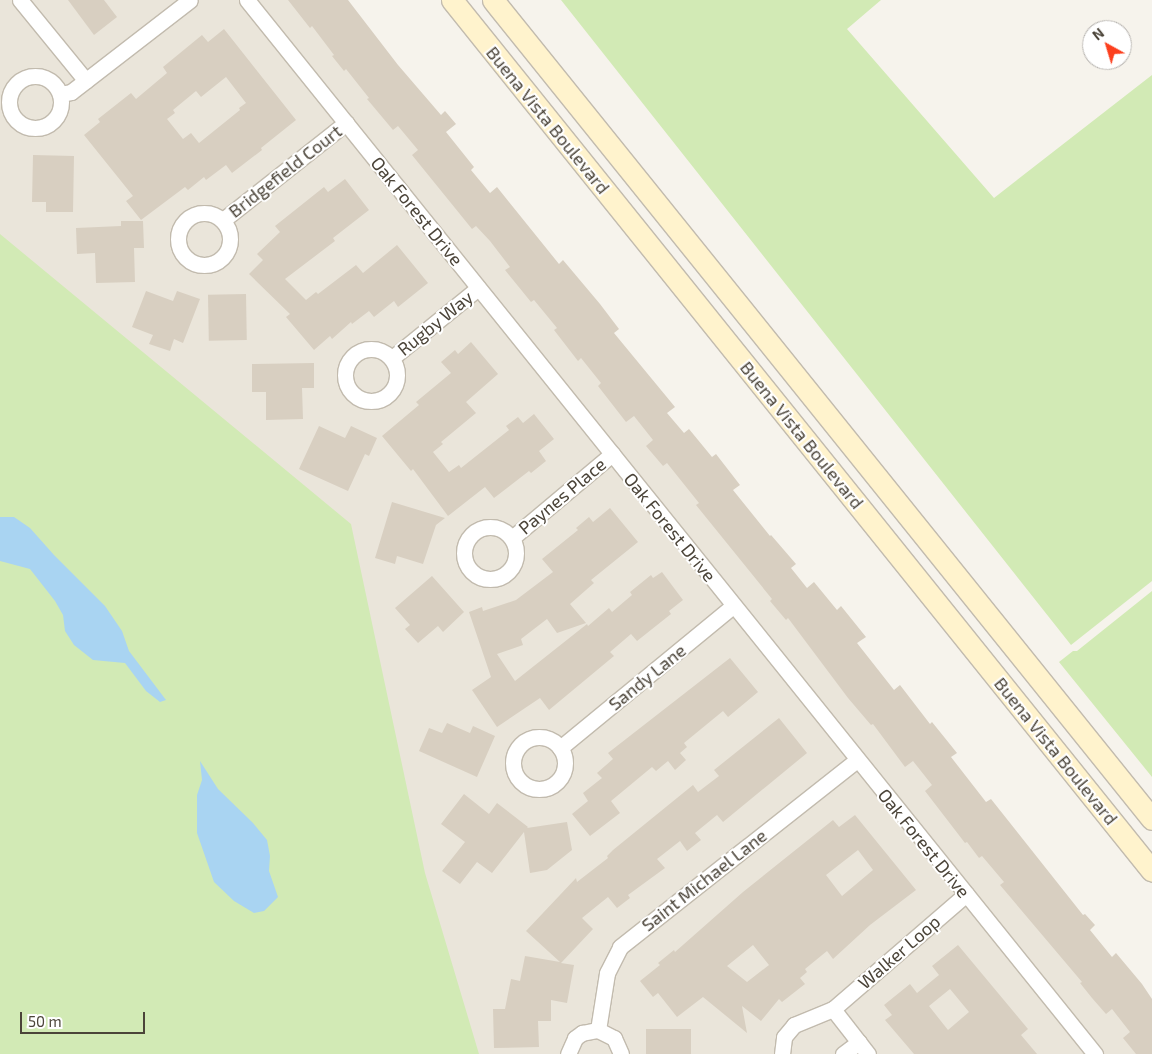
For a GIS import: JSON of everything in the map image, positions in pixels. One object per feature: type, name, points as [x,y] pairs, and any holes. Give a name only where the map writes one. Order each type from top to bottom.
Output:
[{"type":"main road","name":"Buena Vista Boulevard","points":[[452,0],[1152,871]]},
{"type":"main road","name":"Buena Vista Boulevard","points":[[493,0],[1152,819]]},
{"type":"main road","points":[[1071,770],[1096,750]]},
{"type":"street","points":[[20,0],[86,81]]},
{"type":"street","points":[[60,94],[72,92],[190,0]]},
{"type":"street","name":"Oak Forest Drive","points":[[247,0],[1095,1054]]},
{"type":"street","name":"Bridgefield Court","points":[[223,220],[346,123]]},
{"type":"street","name":"Rugby Way","points":[[392,358],[478,288]]},
{"type":"street","name":"Paynes Place","points":[[512,538],[612,454]]},
{"type":"street","name":"Sandy Lane","points":[[560,748],[733,606]]},
{"type":"street","name":"Saint Michael Lane","points":[[598,1030],[607,973],[620,947],[857,760]]},
{"type":"street","name":"Walker Loop","points":[[782,1054],[784,1037],[794,1025],[833,1009],[966,894]]},
{"type":"street","points":[[833,1009],[868,1054]]},
{"type":"street","points":[[568,1054],[575,1038],[582,1033],[598,1030],[614,1038],[621,1054]]},
{"type":"street","points":[[842,1054],[859,1042]]},
{"type":"shaded area","points":[[0,0],[305,0],[1152,1022],[1152,1054],[0,1054]]},
{"type":"green space","points":[[561,0],[881,0],[847,29],[994,198],[1152,75],[1152,581],[1071,645]]},
{"type":"green space","points":[[0,234],[351,524],[425,873],[479,1054],[0,1054]]},
{"type":"green space","points":[[1152,591],[1152,777],[1059,662],[1073,651],[1077,651]]},
{"type":"water","points":[[0,517],[14,517],[30,528],[105,606],[122,631],[129,651],[166,700],[160,702],[146,691],[125,663],[93,660],[74,645],[65,631],[63,615],[55,601],[30,569],[0,561]]},
{"type":"water","points":[[200,761],[218,789],[253,823],[267,840],[270,856],[269,871],[278,897],[264,911],[254,913],[234,901],[214,882],[197,833],[197,795],[202,780]]},
{"type":"building","points":[[68,0],[104,0],[117,17],[94,35]]},
{"type":"building","points":[[288,0],[348,0],[398,65],[441,115],[445,111],[456,124],[446,132],[474,167],[471,170],[490,193],[497,187],[559,264],[563,260],[600,304],[619,329],[614,333],[675,407],[667,413],[684,433],[689,429],[712,457],[716,454],[740,485],[733,490],[770,536],[796,564],[791,568],[807,588],[814,582],[837,610],[841,606],[866,637],[857,643],[894,690],[900,685],[930,724],[932,722],[957,753],[951,757],[986,802],[991,799],[1083,915],[1085,914],[1095,925],[1090,930],[1112,957],[1116,953],[1142,984],[1152,999],[1152,1054],[1136,1054],[1123,1038],[1130,1032],[1112,1009],[1106,1014],[1092,998],[1080,983],[1082,982],[1000,885],[1004,882],[982,856],[979,858],[967,842],[965,843],[925,791],[932,785],[913,761],[905,767],[873,724],[871,725],[848,698],[788,618],[786,620],[770,601],[772,599],[696,505],[699,503],[667,463],[663,466],[646,446],[653,440],[634,416],[626,422],[598,386],[601,383],[581,358],[578,361],[554,330],[557,328],[534,300],[531,302],[505,270],[510,267],[490,241],[476,226],[472,229],[412,155],[418,150],[398,126],[393,130],[367,99],[369,98],[346,69],[344,71],[332,56],[334,55],[312,26],[310,28]]},
{"type":"building","points":[[224,29],[296,120],[232,173],[226,165],[206,180],[204,177],[188,190],[185,187],[141,220],[126,201],[133,196],[84,135],[100,122],[98,119],[131,93],[136,99],[167,73],[163,67],[202,35],[208,42]],"holes":[[[226,77],[246,103],[199,143],[191,133],[183,139],[167,119],[175,113],[173,110],[196,91],[201,97]]]},
{"type":"building","points":[[33,155],[74,156],[73,212],[46,212],[46,202],[32,202]]},
{"type":"building","points":[[345,179],[369,210],[333,238],[335,241],[285,279],[306,300],[316,292],[318,294],[356,265],[363,273],[397,245],[428,283],[398,307],[394,301],[374,317],[369,311],[352,324],[351,322],[332,339],[330,336],[314,350],[286,317],[290,314],[249,274],[263,260],[257,254],[280,232],[275,226],[324,187],[328,192]]},
{"type":"building","points":[[121,221],[143,221],[144,248],[134,248],[135,282],[96,283],[95,253],[77,254],[76,228],[121,226]]},
{"type":"building","points":[[146,291],[173,301],[177,291],[200,299],[183,343],[174,339],[170,351],[149,344],[153,335],[132,327]]},
{"type":"building","points":[[246,294],[247,340],[209,341],[208,295]]},
{"type":"building","points":[[471,342],[498,374],[466,402],[476,413],[441,442],[443,444],[433,452],[449,472],[459,465],[461,468],[509,430],[506,426],[518,417],[523,423],[534,414],[554,439],[539,451],[546,461],[531,473],[529,471],[494,498],[485,487],[448,516],[413,469],[411,471],[382,436],[419,405],[416,402],[451,373],[441,362],[455,350],[458,354]]},
{"type":"building","points":[[314,363],[314,388],[302,388],[303,419],[266,420],[266,392],[252,392],[252,364]]},
{"type":"building","points":[[319,426],[345,438],[351,426],[377,438],[369,456],[365,454],[348,491],[299,469]]},
{"type":"building","points":[[392,502],[445,518],[436,525],[423,564],[397,556],[395,564],[375,558]]},
{"type":"building","points":[[610,508],[638,542],[591,580],[594,583],[570,604],[586,623],[557,633],[547,619],[521,639],[523,645],[497,654],[515,681],[609,608],[612,612],[632,595],[630,592],[651,575],[653,578],[662,572],[683,600],[669,611],[671,614],[637,641],[631,634],[610,652],[614,656],[549,710],[540,698],[497,727],[472,690],[491,677],[469,612],[482,607],[483,611],[516,600],[553,572],[542,559],[578,530],[576,528],[589,517],[593,522]]},
{"type":"building","points":[[432,576],[464,612],[443,632],[438,626],[418,643],[405,629],[410,625],[395,608]]},
{"type":"building","points":[[730,658],[758,692],[728,717],[723,711],[684,743],[687,747],[680,753],[686,760],[675,770],[668,761],[656,771],[652,767],[611,801],[620,813],[590,836],[572,814],[588,801],[583,793],[602,778],[597,773],[613,759],[608,753]]},
{"type":"building","points":[[779,718],[807,753],[723,822],[717,815],[695,833],[701,840],[687,851],[680,841],[657,859],[665,868],[628,895],[630,898],[617,908],[608,897],[582,918],[593,929],[561,963],[574,965],[567,1003],[551,1000],[551,1021],[538,1021],[539,1047],[494,1048],[493,1009],[505,1009],[511,979],[520,981],[525,956],[560,962],[526,931],[576,878],[577,882],[608,858],[607,856],[613,850],[693,785],[698,792],[719,776],[714,770]]},
{"type":"building","points":[[447,723],[470,733],[473,726],[495,736],[477,777],[419,751],[429,728],[442,733]]},
{"type":"building","points":[[464,794],[489,814],[497,803],[527,828],[567,822],[572,850],[547,870],[530,873],[524,832],[492,873],[477,862],[460,884],[442,871],[465,842],[441,824]]},
{"type":"building","points":[[855,815],[916,890],[870,925],[833,959],[827,951],[805,969],[807,972],[800,978],[805,984],[782,1002],[779,999],[761,1021],[742,1006],[747,1033],[703,997],[677,1017],[658,993],[653,997],[640,981],[660,965],[658,963],[674,950],[675,952],[743,892],[833,820],[839,827]],"holes":[[[858,850],[873,870],[842,896],[826,875]],[[753,945],[769,965],[747,982],[727,966]]]},
{"type":"building","points":[[958,945],[1028,1029],[1021,1035],[1037,1054],[914,1054],[885,1020],[892,1015],[884,1005],[910,984],[917,993],[939,975],[932,966]],"holes":[[[950,989],[969,1012],[948,1030],[929,1006]]]},
{"type":"building","points":[[646,1029],[691,1029],[691,1054],[646,1054]]}]
